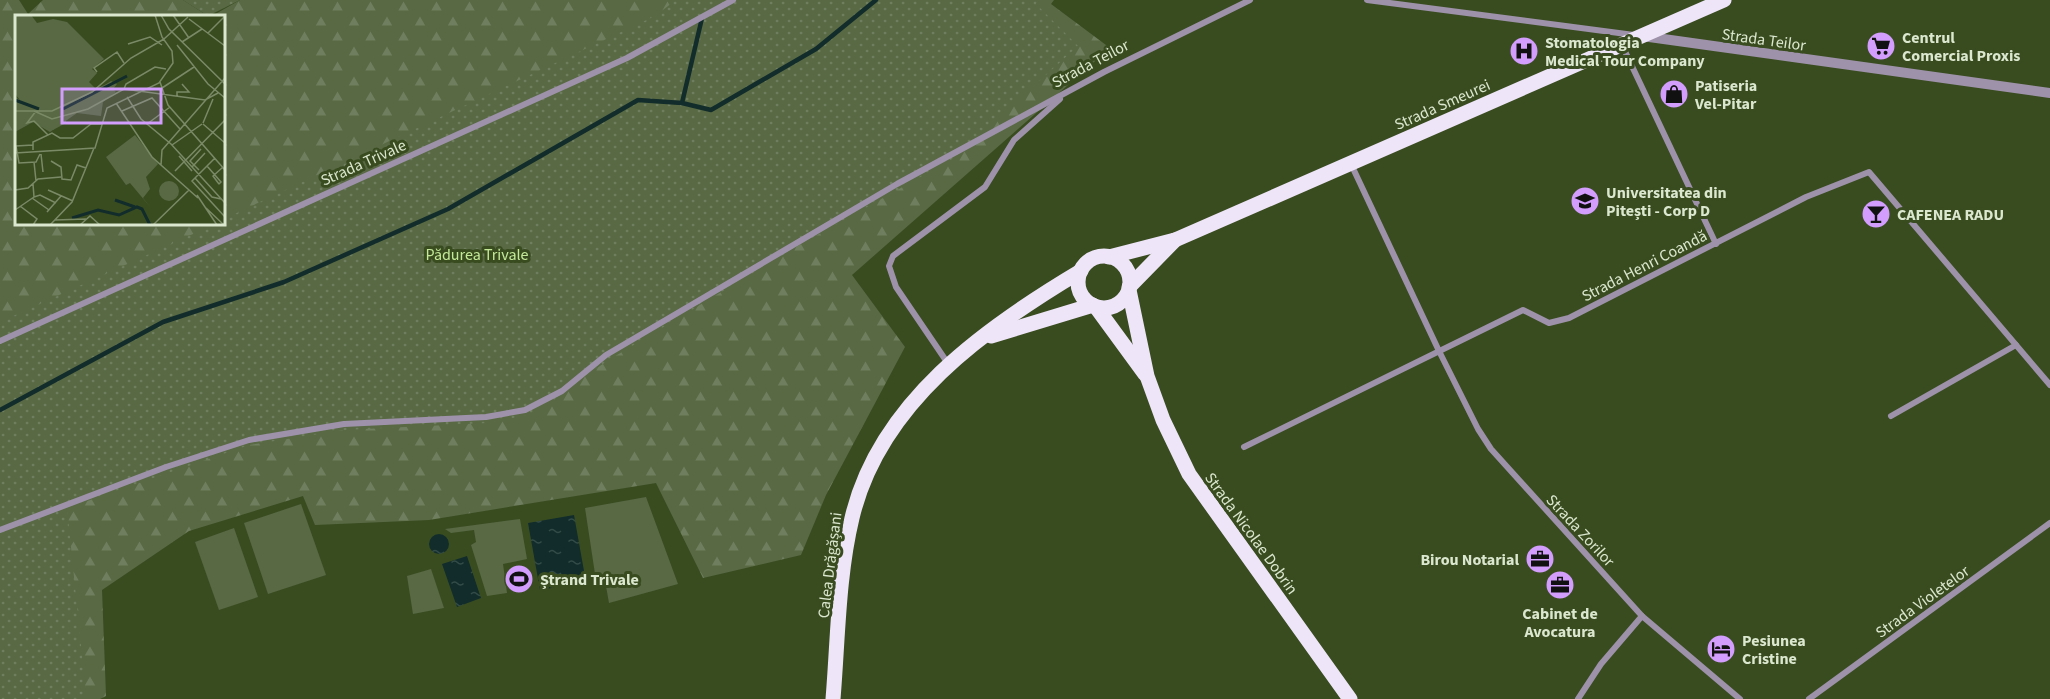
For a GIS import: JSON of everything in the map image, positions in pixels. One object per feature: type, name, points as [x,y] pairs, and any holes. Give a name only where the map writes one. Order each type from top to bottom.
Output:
[{"type":"main road","name":"Strada Smeurei","points":[[1109,257],[1175,240],[1724,0]]},
{"type":"main road","name":"Strada Smeurei","points":[[1129,288],[1175,240]]},
{"type":"main road","points":[[1109,257],[1123,265],[1130,279],[1129,288],[1125,297],[1112,306],[1094,306],[1086,300],[1079,287],[1081,271],[1093,259],[1109,257]]},
{"type":"main road","name":"Calea Drăgășani","points":[[833,699],[846,552],[860,487],[874,455],[890,430],[931,382],[950,365],[1033,299],[1081,271]]},
{"type":"main road","name":"Strada Nicolae Dobrin","points":[[1129,288],[1147,376],[1171,438],[1198,490],[1350,699]]},
{"type":"main road","name":"Calea Drăgășani","points":[[982,338],[1094,306]]},
{"type":"main road","name":"Strada Nicolae Dobrin","points":[[1094,306],[1147,376]]},
{"type":"street","name":"Strada Trivale","points":[[0,341],[627,58],[733,0]]},
{"type":"street","name":"Strada Teilor","points":[[0,530],[166,467],[249,440],[344,424],[486,417],[525,410],[562,391],[606,355],[789,246],[1068,92],[1250,0]]},
{"type":"street","name":"Strada Teilor","points":[[1367,0],[2050,93]]},
{"type":"street","points":[[1622,45],[1716,244]]},
{"type":"street","points":[[950,365],[896,287],[889,266],[893,256],[985,186],[1014,140],[1068,92]]},
{"type":"street","name":"Strada Zorilor","points":[[1351,163],[1478,429],[1506,468],[1642,616],[1740,699]]},
{"type":"street","name":"Strada Henri Coandă","points":[[1439,351],[1523,310],[1550,323],[1569,318],[1806,198],[1869,172],[2050,386]]},
{"type":"street","points":[[1891,416],[2016,345]]},
{"type":"street","points":[[1244,447],[1439,351]]},
{"type":"street","name":"Strada Violetelor","points":[[1809,699],[2050,523]]},
{"type":"street","points":[[1578,699],[1601,664],[1642,616]]},
{"type":"green space","name":"Pădurea Trivale","points":[[0,0],[19,0],[28,14],[43,0],[183,0],[206,15],[15,15],[15,225],[225,225],[225,15],[214,15],[240,0],[1054,0],[1051,4],[1110,48],[852,275],[905,347],[826,495],[801,555],[703,578],[656,483],[429,520],[315,525],[303,496],[189,531],[102,590],[106,696],[100,699],[0,699]]},
{"type":"green space","points":[[183,0],[240,0],[210,15]]},
{"type":"green space","points":[[676,0],[1038,0],[1036,4],[1078,46],[954,158],[796,247],[612,358],[562,391],[554,400],[528,415],[487,423],[344,430],[249,445],[67,508],[86,695],[78,699],[0,699],[0,322],[213,225],[225,225],[225,219],[655,16]]},
{"type":"green space","points":[[646,497],[678,584],[609,603],[606,586],[597,587],[585,508]]},
{"type":"green space","points":[[301,504],[326,575],[268,594],[244,523]]},
{"type":"green space","points":[[520,519],[527,559],[503,564],[507,593],[487,596],[471,545],[476,542],[474,530],[451,533],[445,529]]},
{"type":"green space","points":[[234,528],[258,597],[219,610],[195,542]]},
{"type":"green space","points":[[431,569],[444,608],[413,614],[407,576]]},
{"type":"water","points":[[574,515],[586,582],[540,590],[528,523]]},
{"type":"water","points":[[435,534],[443,534],[449,540],[449,548],[443,554],[435,554],[429,548],[429,540]]},
{"type":"water","points":[[467,556],[481,598],[457,607],[442,564]]},
{"type":"waterway","points":[[0,410],[163,322],[284,282],[448,209],[638,100],[682,103],[711,110],[816,49],[876,0]]},
{"type":"waterway","points":[[682,103],[702,18]]},
{"type":"place","name":"Centrul Comercial Proxis","points":[[1881,46]]},
{"type":"place","name":"Stomatologia Medical Tour Company","points":[[1524,51]]},
{"type":"place","name":"Patiseria Vel-Pitar","points":[[1674,94]]},
{"type":"place","name":"Universitatea din Pitești - Corp D","points":[[1585,201]]},
{"type":"place","name":"CAFENEA RADU","points":[[1876,214]]},
{"type":"place","name":"Birou Notarial","points":[[1540,559]]},
{"type":"place","name":"Ștrand Trivale","points":[[519,579]]},
{"type":"place","name":"Cabinet de Avocatura","points":[[1560,585]]},
{"type":"place","name":"Pesiunea Cristine","points":[[1721,649]]}]
